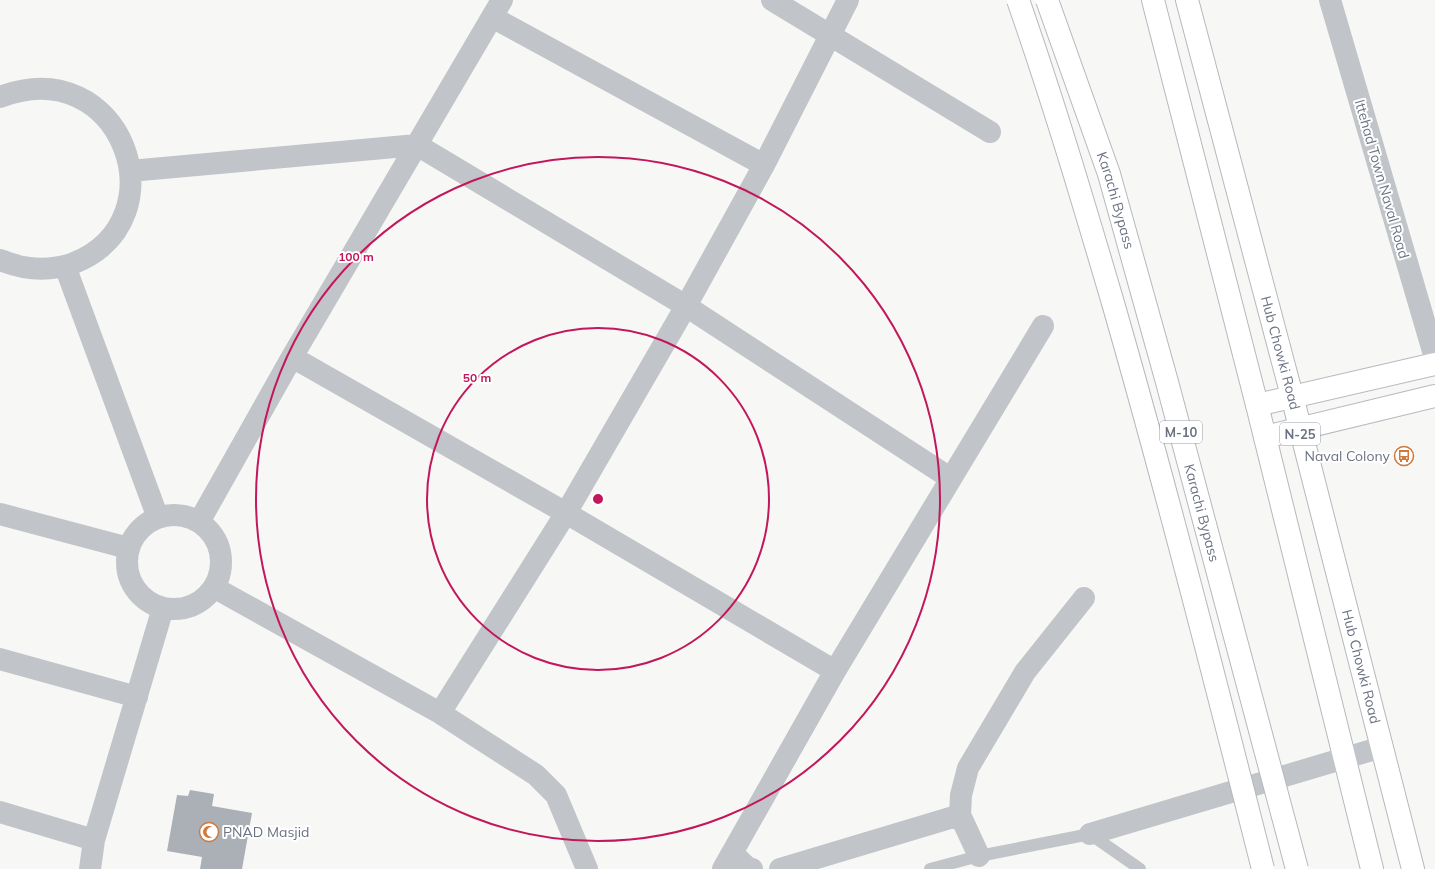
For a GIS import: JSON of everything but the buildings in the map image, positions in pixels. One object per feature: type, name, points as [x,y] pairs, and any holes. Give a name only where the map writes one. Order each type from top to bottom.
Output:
[{"type":"main road","name":"M-10","points":[[1018,0],[1076,178],[1135,381],[1202,629],[1263,869]]},
{"type":"main road","name":"Karachi Bypass","points":[[1047,0],[1109,174],[1171,397],[1297,869]]},
{"type":"main road","points":[[1153,0],[1265,437],[1372,869]]},
{"type":"main road","name":"Hub Chowki Road","points":[[1187,0],[1292,396],[1299,430],[1413,869]]},
{"type":"main road","points":[[1256,405],[1435,364]]},
{"type":"main road","points":[[1265,437],[1435,396]]},
{"type":"street","points":[[772,0],[990,132]]},
{"type":"street","points":[[440,714],[566,513],[686,306],[764,165],[848,0]]},
{"type":"street","name":"Ittehad Town Naval Road","points":[[1330,0],[1435,358]]},
{"type":"street","points":[[199,522],[292,357],[497,9],[764,165]]},
{"type":"street","points":[[0,97],[31,88],[49,88],[67,92],[83,99],[98,109],[110,122],[120,137],[127,153],[130,171],[130,189],[127,206],[120,222],[110,237],[97,249],[82,259],[65,266],[30,269],[0,260]]},
{"type":"street","points":[[130,171],[416,145],[686,306],[950,478]]},
{"type":"street","points":[[65,266],[158,518]]},
{"type":"street","points":[[752,869],[727,861],[835,671],[1043,326]]},
{"type":"street","points":[[292,357],[566,513],[835,671]]},
{"type":"street","points":[[0,514],[128,548]]},
{"type":"street","points":[[171,515],[185,516],[199,522],[208,529],[216,540],[220,553],[221,566],[215,588],[202,600],[190,606],[177,609],[163,608],[151,603],[140,595],[132,584],[128,571],[128,548],[136,533],[146,524],[158,518],[171,515]]},
{"type":"street","points":[[215,588],[440,714],[536,775],[556,795],[587,869]]},
{"type":"street","points":[[979,856],[960,815],[961,795],[968,768],[1025,672],[1084,598]]},
{"type":"street","points":[[90,869],[94,840],[163,608]]},
{"type":"street","points":[[0,658],[137,697]]},
{"type":"street","points":[[1090,834],[1382,747]]},
{"type":"street","points":[[0,812],[94,840]]},
{"type":"street","points":[[780,869],[960,815]]},
{"type":"lane","points":[[930,869],[979,856],[1090,834],[1140,869]]},
{"type":"place","name":"Naval Colony","points":[[1404,456]]},
{"type":"place","name":"PNAD Masjid","points":[[209,832]]}]
